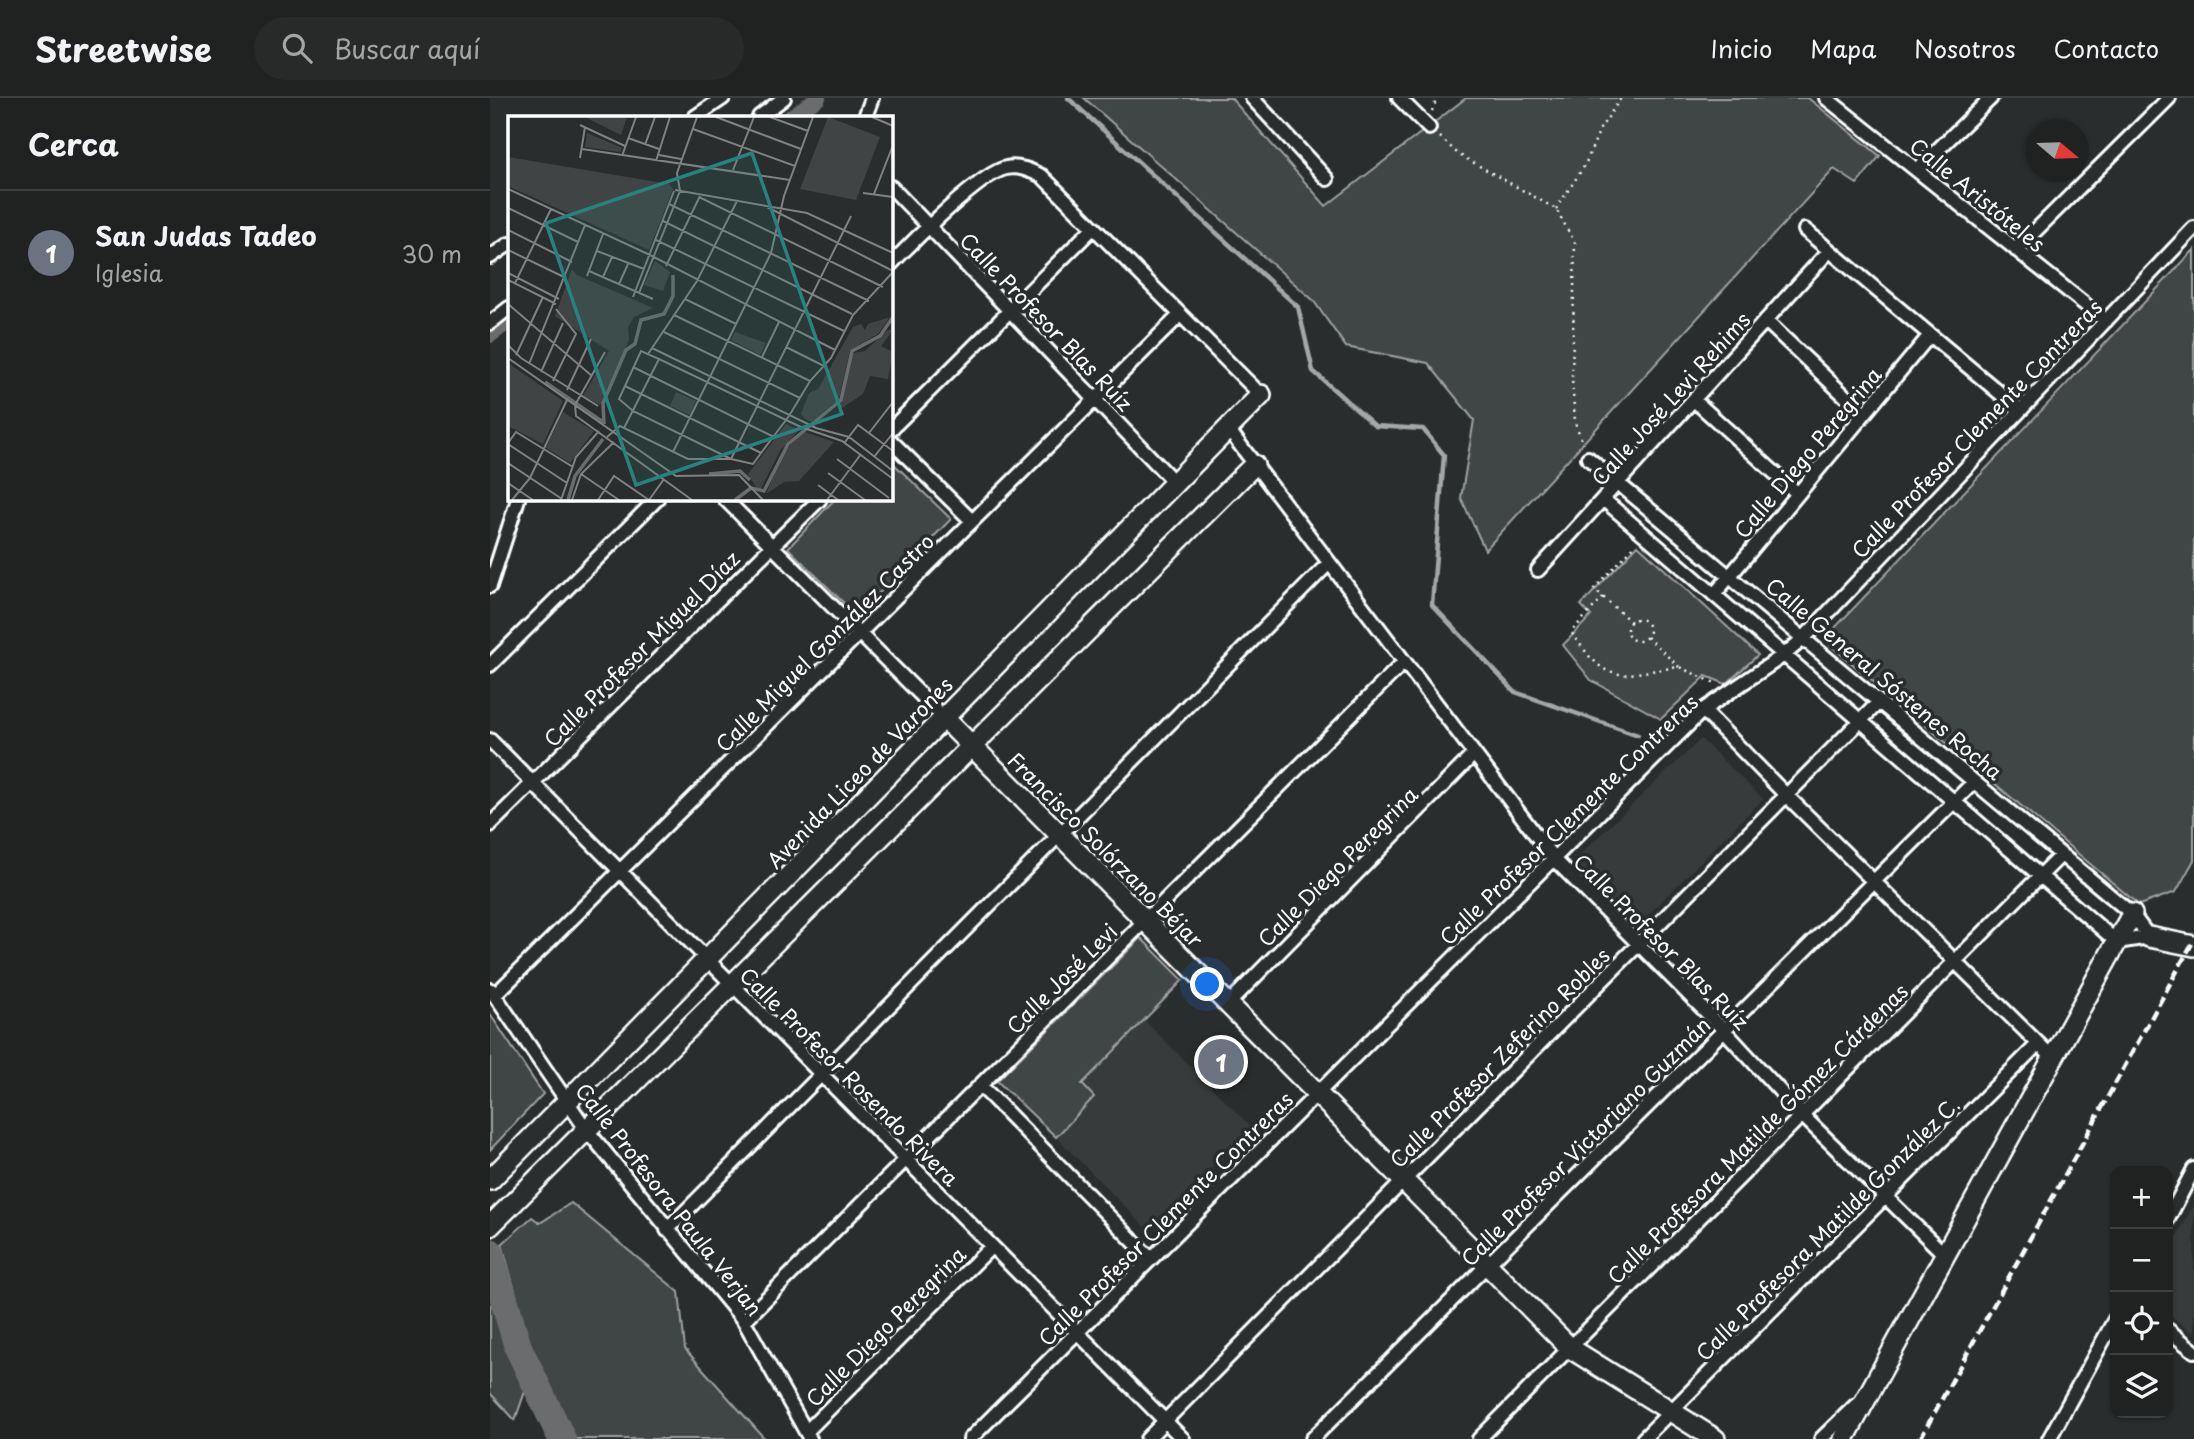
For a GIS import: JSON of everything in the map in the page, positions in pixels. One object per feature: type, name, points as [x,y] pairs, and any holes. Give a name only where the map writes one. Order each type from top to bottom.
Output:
[{"type":"street","points":[[696,116],[723,98]]},
{"type":"street","points":[[760,116],[784,98]]},
{"type":"street","points":[[865,116],[872,98]]},
{"type":"street","points":[[1252,98],[1327,180]]},
{"type":"street","points":[[1399,98],[1429,128]]},
{"type":"street","points":[[1917,170],[1991,98]]},
{"type":"street","points":[[2016,250],[2169,98]]},
{"type":"street","name":"Calle Aristóteles","points":[[1832,100],[2105,321]]},
{"type":"street","points":[[892,263],[929,226],[992,174],[1006,168],[1025,168],[1042,176],[1261,395]]},
{"type":"street","name":"Calle Profesor Blas Ruíz","points":[[892,188],[1175,483]]},
{"type":"street","points":[[892,428],[1093,228]]},
{"type":"street","name":"Calle Profesor Clemente Contreras","points":[[970,1439],[1703,710],[1803,639],[2194,228]]},
{"type":"street","points":[[1805,230],[2020,410]]},
{"type":"street","points":[[490,257],[508,245]]},
{"type":"street","name":"Calle José Levi Rehims","points":[[1538,570],[1829,251]]},
{"type":"street","points":[[490,323],[508,309]]},
{"type":"street","name":"Calle Miguel González Castro","points":[[492,992],[620,871],[1180,315]]},
{"type":"street","points":[[1766,321],[1864,414]]},
{"type":"street","name":"Calle Diego Peregrina","points":[[1714,595],[1930,335]]},
{"type":"street","name":"Avenida Liceo de Varones","points":[[492,1178],[1261,395]]},
{"type":"street","points":[[1694,400],[1798,494]]},
{"type":"street","name":"Calle Profesor Blas Ruíz","points":[[1228,429],[1554,859],[1724,1030],[1802,1115],[1945,1255]]},
{"type":"street","points":[[892,441],[972,521]]},
{"type":"street","name":"Calle General Sóstenes Rocha","points":[[1588,458],[2132,914],[2149,937]]},
{"type":"street","points":[[490,1226],[1254,465]]},
{"type":"street","points":[[1603,499],[2117,942],[2149,937],[2194,946]]},
{"type":"street","points":[[490,586],[518,500]]},
{"type":"street","points":[[490,665],[656,500]]},
{"type":"street","name":"Francisco Solórzano Béjar","points":[[726,500],[1570,1348],[1715,1439]]},
{"type":"street","name":"Calle Profesor Miguel Díaz","points":[[490,825],[819,500]]},
{"type":"street","points":[[667,1230],[1329,563]]},
{"type":"street","name":"Calle José Levi","points":[[744,1321],[1404,662]]},
{"type":"street","name":"Calle Profesor Zeferino Robles","points":[[1147,1439],[1879,702]]},
{"type":"street","points":[[1703,710],[1873,882],[2053,1058]]},
{"type":"street","name":"Calle Profesor Rosendo Rivera","points":[[490,740],[1183,1439]]},
{"type":"street","name":"Calle Diego Peregrina","points":[[1228,1004],[1474,754]]},
{"type":"street","name":"Calle Profesor Victoriano Guzmán","points":[[1312,1439],[1974,782]]},
{"type":"street","name":"Calle Profesora Matilde Gómez Cárdenas","points":[[1479,1439],[2061,855]]},
{"type":"street","points":[[1844,1439],[2132,914]]},
{"type":"street","name":"Calle Profesora Paula Verjan","points":[[492,992],[586,1129],[744,1321],[808,1436]]},
{"type":"street","name":"Calle Profesora Matilde González C.","points":[[1643,1439],[2038,1044]]},
{"type":"street","points":[[980,1085],[1151,1259]]},
{"type":"street","points":[[2173,1209],[2194,1169]]},
{"type":"street","name":"Calle Diego Peregrina","points":[[808,1436],[992,1246]]},
{"type":"street","points":[[2049,1439],[2110,1328]]},
{"type":"street","points":[[2173,1334],[2194,1352]]},
{"type":"street","points":[[1822,1439],[1870,1391]]},
{"type":"path","points":[[1437,98],[1429,128],[1458,153],[1556,209],[1575,243],[1575,422],[1588,458]]},
{"type":"path","points":[[1556,209],[1585,165],[1600,129],[1621,98]]},
{"type":"path","points":[[1630,622],[1594,589],[1644,535]]},
{"type":"path","points":[[1603,597],[1571,632],[1603,669],[1622,675],[1679,667]]},
{"type":"path","points":[[1630,622],[1637,619],[1644,621],[1649,626],[1647,637]]},
{"type":"path","points":[[1630,622],[1628,629],[1631,638],[1641,640],[1647,637]]},
{"type":"path","points":[[1647,637],[1679,667],[1717,684]]},
{"type":"shaded area","points":[[1084,98],[1231,98],[1326,206],[1466,98],[1808,98],[1880,156],[1857,184],[1834,169],[1485,550],[1461,498],[1474,420],[1428,363],[1346,347],[1313,300]]},
{"type":"shaded area","points":[[2194,250],[2194,860],[2176,892],[2139,905],[1830,645],[1829,634]]},
{"type":"shaded area","points":[[892,462],[951,519],[857,616],[788,548],[834,500],[892,500]]},
{"type":"shaded area","points":[[1638,545],[1758,655],[1726,684],[1706,676],[1661,719],[1591,680],[1563,645],[1591,616],[1581,605]]},
{"type":"shaded area","points":[[1701,739],[1763,799],[1637,926],[1573,861]]},
{"type":"shaded area","points":[[1141,938],[1183,980],[1082,1084],[1094,1097],[1056,1137],[997,1081]]},
{"type":"shaded area","points":[[490,1014],[543,1094],[490,1150]]},
{"type":"shaded area","points":[[1144,1020],[1252,1128],[1149,1231],[1056,1137],[1094,1097],[1081,1084]]},
{"type":"shaded area","points":[[571,1203],[679,1292],[685,1349],[765,1439],[574,1439],[532,1353],[502,1244],[532,1217],[540,1223]]},
{"type":"shaded area","points":[[2194,1204],[2194,1334],[2173,1317],[2173,1244]]},
{"type":"shaded area","points":[[493,1301],[529,1380],[515,1420],[490,1393],[490,1306]]},
{"type":"waterway","points":[[792,116],[818,98]]},
{"type":"waterway","points":[[1068,98],[1298,307],[1313,371],[1375,426],[1423,429],[1444,455],[1432,605],[1515,692],[1638,735]]},
{"type":"waterway","points":[[490,335],[508,322]]},
{"type":"waterway","points":[[490,1252],[518,1347],[562,1439]]},
{"type":"railway","points":[[1920,1439],[2194,940]]},
{"type":"place","name":"San Judas Tadeo","points":[[1221,1062]]}]
